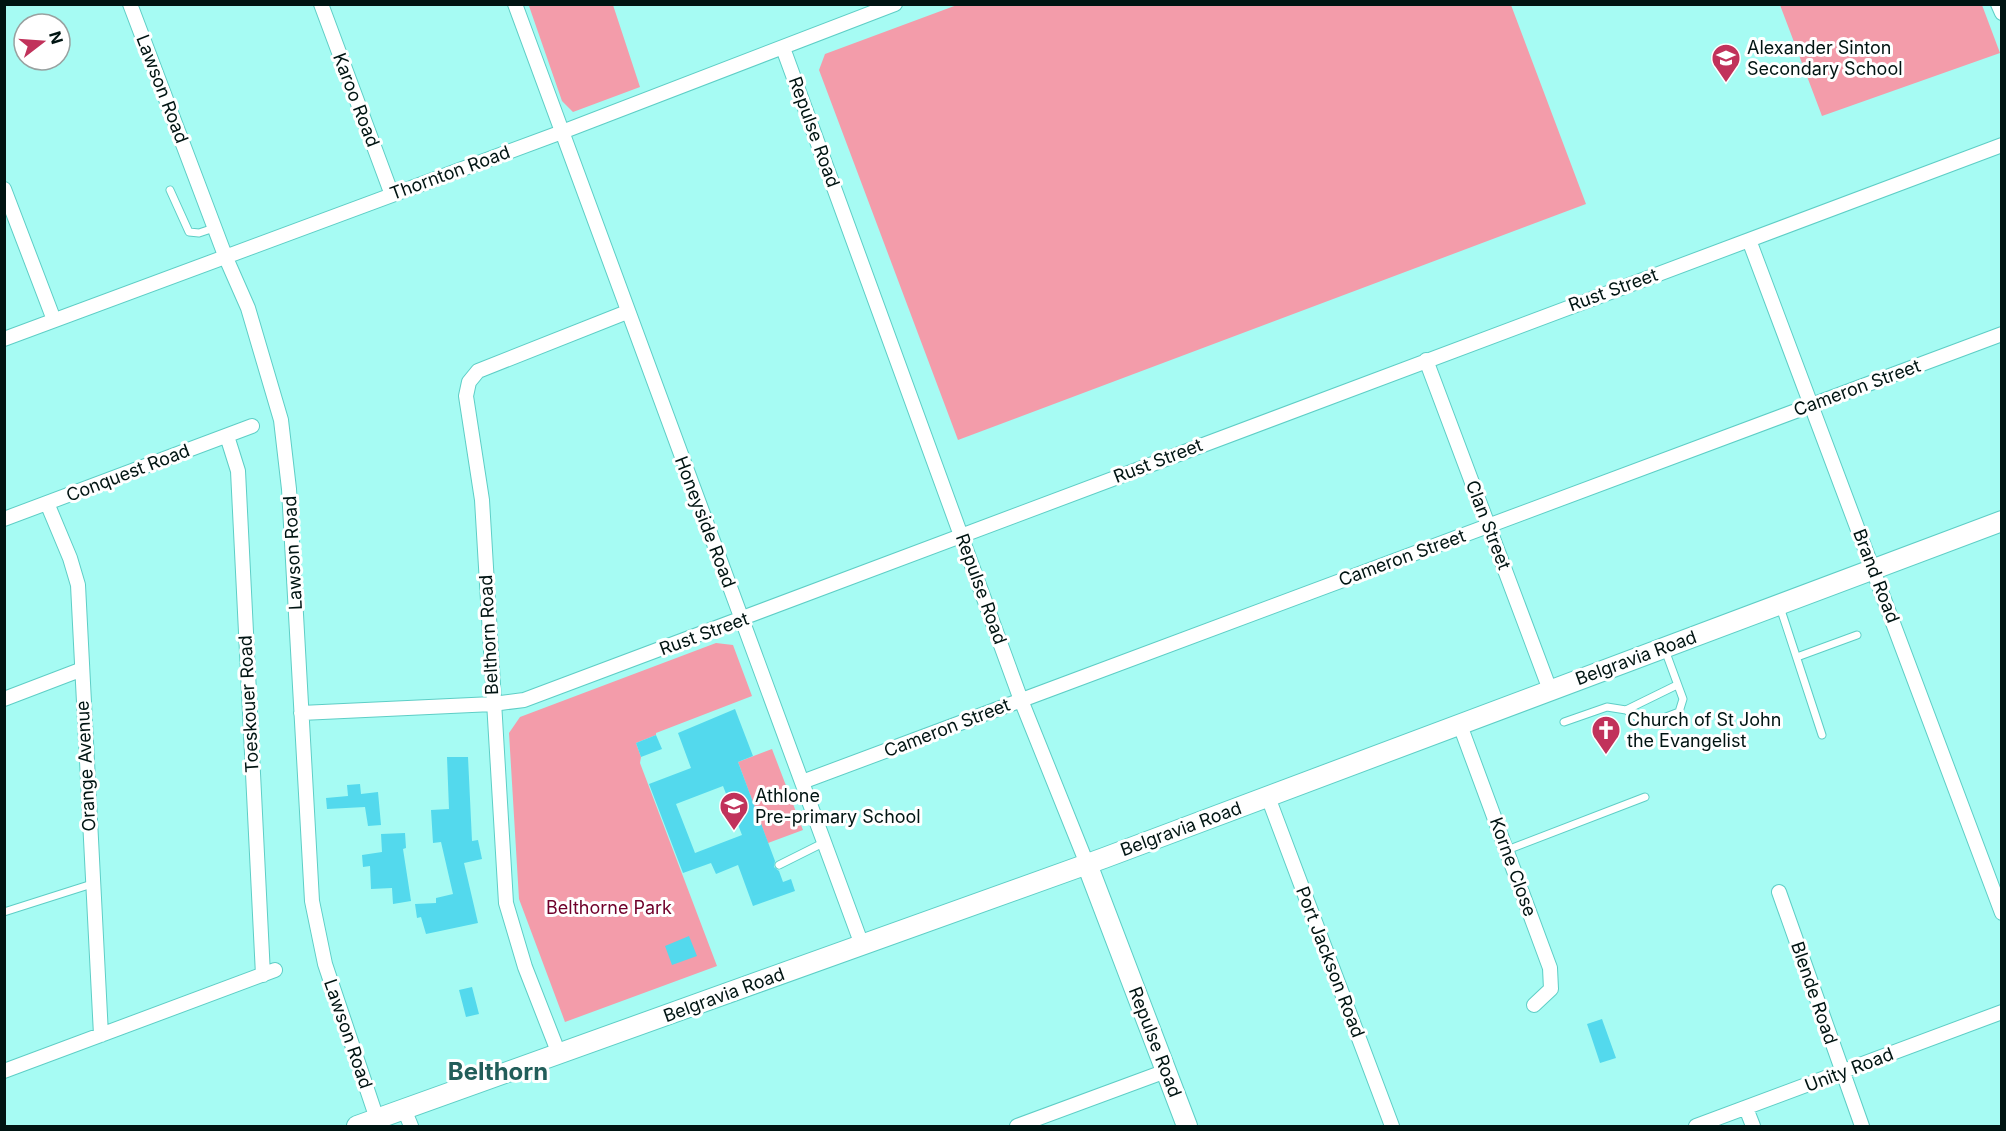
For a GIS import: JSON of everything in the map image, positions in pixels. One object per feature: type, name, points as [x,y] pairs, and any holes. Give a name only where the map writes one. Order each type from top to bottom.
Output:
[{"type":"street","name":"Lawson Road","points":[[130,4],[214,228],[248,308],[281,420],[289,489],[308,855],[316,929],[347,1037],[376,1119]]},
{"type":"street","name":"Karoo Road","points":[[321,4],[392,195]]},
{"type":"street","name":"Honeyside Road","points":[[514,4],[862,945]]},
{"type":"street","name":"Thornton Road","points":[[4,339],[562,132],[895,4]]},
{"type":"street","points":[[1998,4],[2001,13]]},
{"type":"street","name":"Repulse Road","points":[[783,48],[1021,700],[1087,864],[1187,1126]]},
{"type":"street","name":"Rust Street","points":[[301,713],[493,704],[524,700],[545,693],[2001,145]]},
{"type":"street","points":[[4,189],[54,320]]},
{"type":"street","name":"Brand Road","points":[[1749,240],[2001,913]]},
{"type":"street","name":"Belthorn Road","points":[[559,1054],[525,967],[506,903],[482,500],[466,396],[469,382],[478,371],[627,312]]},
{"type":"street","name":"Cameron Street","points":[[802,783],[2001,334]]},
{"type":"street","name":"Clan Street","points":[[1426,360],[1550,690]]},
{"type":"street","name":"Conquest Road","points":[[4,519],[252,426]]},
{"type":"street","name":"Toeskouer Road","points":[[4,1071],[269,973],[238,471],[227,436]]},
{"type":"street","name":"Orange Avenue","points":[[47,503],[76,579],[101,1035]]},
{"type":"street","name":"Belgravia Road","points":[[357,1126],[376,1119],[407,1118],[559,1054],[1087,864],[2001,521]]},
{"type":"street","points":[[4,699],[80,670]]},
{"type":"street","name":"Korne Close","points":[[1460,725],[1550,968],[1551,989],[1534,1005]]},
{"type":"street","name":"Port Jackson Road","points":[[1268,797],[1392,1126]]},
{"type":"street","name":"Blende Road","points":[[1779,892],[1862,1126]]},
{"type":"street","name":"Unity Road","points":[[1696,1126],[2001,1012]]},
{"type":"street","points":[[1017,1126],[1166,1071]]},
{"type":"street","points":[[1746,1108],[1753,1126]]},
{"type":"lane","points":[[170,190],[189,232],[199,233],[214,228]]},
{"type":"lane","points":[[1779,605],[1822,735]]},
{"type":"lane","points":[[1797,657],[1857,635]]},
{"type":"lane","points":[[1564,722],[1600,708],[1626,710],[1648,724],[1676,714],[1683,703],[1664,648]]},
{"type":"lane","points":[[1626,710],[1677,685]]},
{"type":"lane","points":[[1507,850],[1645,797]]},
{"type":"lane","points":[[779,865],[825,842]]},
{"type":"lane","points":[[4,912],[92,884]]},
{"type":"green space","points":[[613,5],[640,87],[573,112],[562,101],[529,6]]},
{"type":"green space","points":[[957,5],[1511,5],[1586,204],[958,440],[819,70],[825,54]]},
{"type":"green space","points":[[1780,5],[1982,5],[2000,53],[1822,116]]},
{"type":"green space","name":"Belthorne Park","points":[[716,643],[733,645],[752,696],[636,743],[641,757],[640,763],[717,966],[565,1022],[519,899],[509,733],[520,717]]},
{"type":"green space","points":[[772,749],[803,830],[768,843],[738,762]]},
{"type":"building","points":[[735,709],[753,756],[738,762],[775,861],[774,867],[779,871],[783,882],[791,879],[795,891],[753,906],[738,865],[716,874],[711,863],[683,873],[649,784],[691,768],[678,733]],"holes":[[[723,786],[742,835],[695,853],[676,804]]]},
{"type":"building","points":[[656,735],[662,749],[641,757],[636,743]]},
{"type":"building","points":[[447,757],[468,757],[472,841],[478,840],[482,859],[464,863],[478,923],[426,934],[421,917],[417,918],[415,904],[436,903],[436,898],[453,894],[441,842],[433,843],[431,810],[449,809]]},
{"type":"building","points":[[360,784],[361,794],[378,792],[381,825],[368,826],[365,807],[327,809],[326,798],[348,796],[347,785]]},
{"type":"building","points":[[405,833],[406,848],[403,849],[411,901],[393,904],[392,888],[371,889],[370,866],[363,867],[362,855],[382,852],[381,834]]},
{"type":"building","points":[[689,936],[697,956],[672,965],[665,946]]},
{"type":"building","points":[[472,987],[479,1014],[466,1017],[459,990]]},
{"type":"building","points":[[1602,1019],[1616,1058],[1600,1063],[1587,1024]]},
{"type":"place","name":"Alexander Sinton Secondary School","points":[[1726,84]]},
{"type":"place","name":"Church of St John the Evangelist","points":[[1606,756]]},
{"type":"place","name":"Athlone Pre-primary School","points":[[734,832]]},
{"type":"district","name":"Belthorn","points":[[498,1072]]}]
